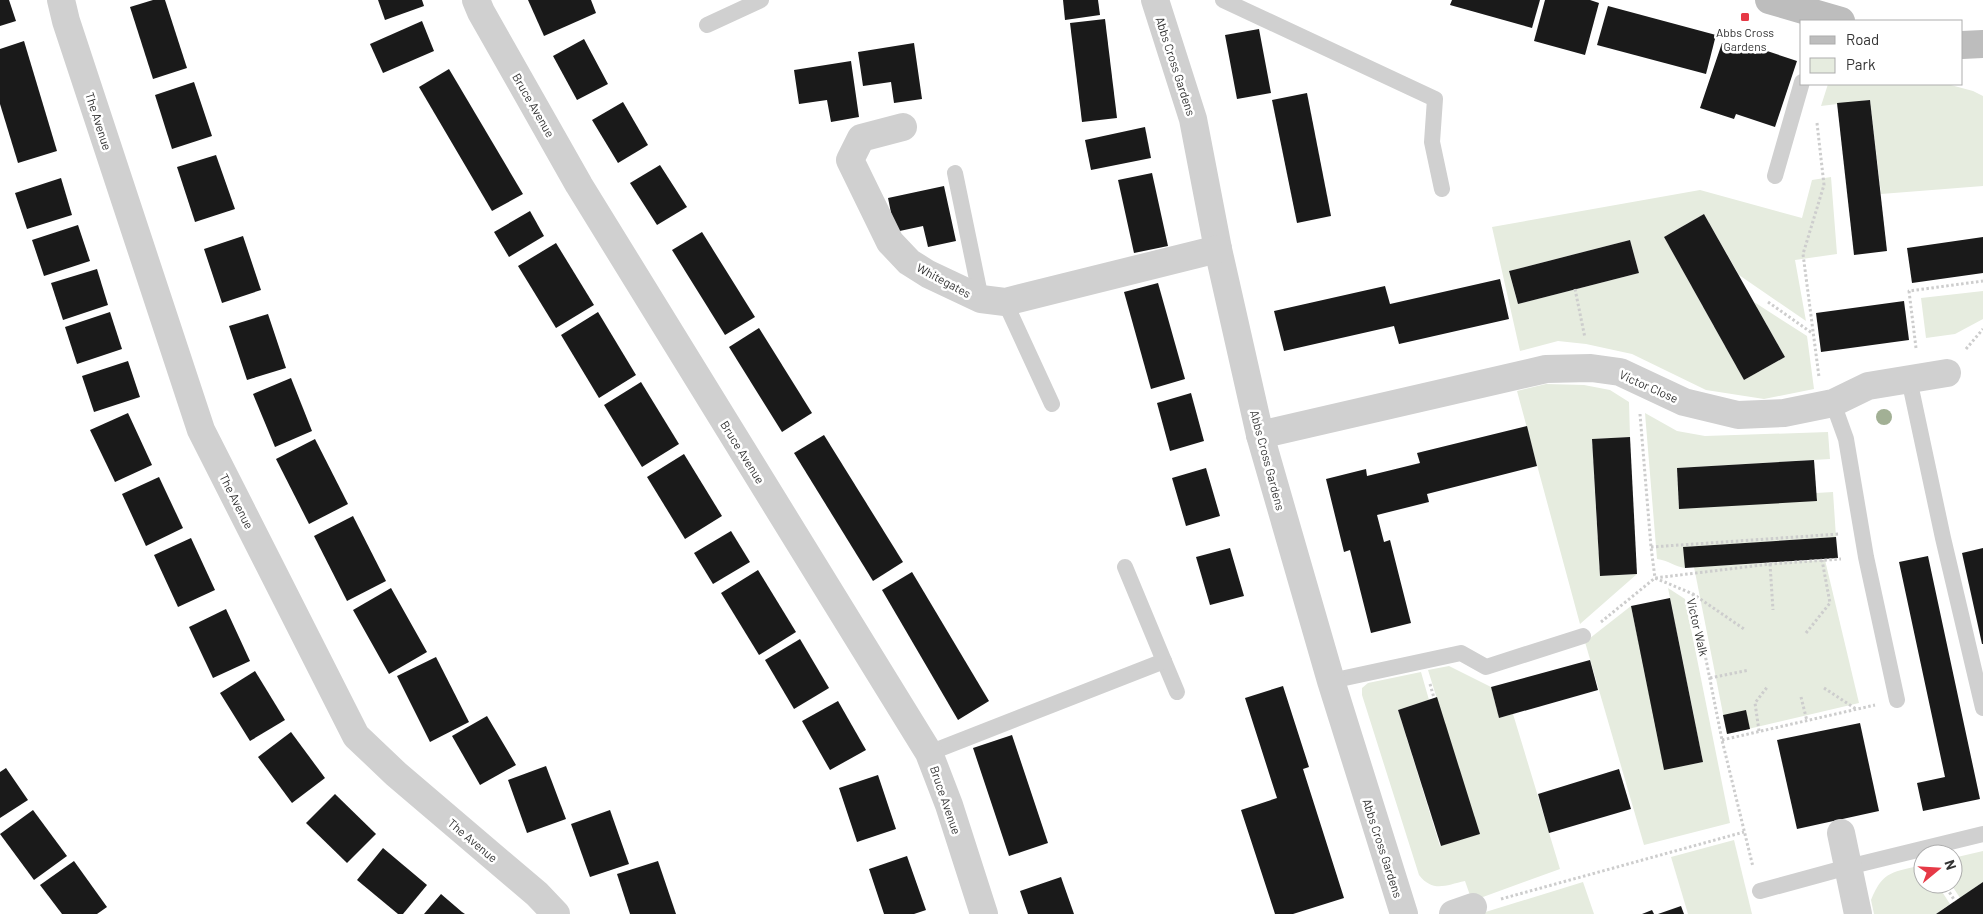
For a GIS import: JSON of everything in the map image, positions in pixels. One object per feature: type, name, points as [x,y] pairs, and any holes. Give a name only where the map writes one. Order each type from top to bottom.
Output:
[{"type":"street","name":"The Avenue","points":[[61,0],[66,21],[201,430],[356,736],[396,774],[538,894],[556,914]]},
{"type":"street","name":"Bruce Avenue","points":[[476,0],[579,185],[929,753],[949,805],[984,914]]},
{"type":"street","name":"Abbs Cross Gardens","points":[[1155,0],[1193,119],[1218,249],[1260,435],[1331,681],[1404,914]]},
{"type":"street","points":[[1770,0],[1827,19]]},
{"type":"street","points":[[1963,45],[1983,44]]},
{"type":"street","name":"Whitegates","points":[[903,128],[861,138],[850,160],[890,242],[909,262],[928,274],[993,300]]},
{"type":"street","points":[[993,300],[1218,249]]},
{"type":"street","name":"Victor Close","points":[[1260,435],[1546,369],[1591,368],[1620,372],[1684,402],[1738,415],[1784,413],[1827,404],[1868,386],[1947,373]]},
{"type":"street","points":[[1840,833],[1858,914]]},
{"type":"lane","points":[[707,25],[761,0]]},
{"type":"lane","points":[[1223,0],[1435,99],[1432,142],[1442,189]]},
{"type":"lane","points":[[1775,176],[1801,85]]},
{"type":"lane","points":[[955,173],[993,300],[1052,404]]},
{"type":"lane","points":[[1914,378],[1943,538],[1983,708]]},
{"type":"lane","points":[[1827,404],[1846,439],[1866,557],[1897,700]]},
{"type":"lane","points":[[1125,567],[1177,692]]},
{"type":"lane","points":[[1331,681],[1461,653],[1486,667],[1583,636]]},
{"type":"lane","points":[[929,753],[1164,661]]},
{"type":"lane","points":[[1760,890],[1983,834]]},
{"type":"path","points":[[1816,116],[1824,185],[1803,254],[1813,334],[1827,404]]},
{"type":"path","points":[[1914,378],[1909,291],[1983,281]]},
{"type":"path","points":[[1575,290],[1591,368]]},
{"type":"path","points":[[1768,302],[1813,334]]},
{"type":"path","points":[[1638,381],[1655,578]]},
{"type":"path","points":[[1651,547],[1862,532]]},
{"type":"path","points":[[1583,636],[1655,578],[1770,564],[1866,557]]},
{"type":"path","points":[[1806,633],[1830,603],[1822,560]]},
{"type":"path","points":[[1770,564],[1773,610]]},
{"type":"path","name":"Victor Walk","points":[[1655,578],[1693,594],[1722,740],[1760,890]]},
{"type":"path","points":[[1693,594],[1744,629]]},
{"type":"path","points":[[1710,678],[1750,670]]},
{"type":"path","points":[[1759,731],[1755,703],[1768,686]]},
{"type":"path","points":[[1824,688],[1856,709]]},
{"type":"path","points":[[1801,697],[1807,721]]},
{"type":"path","points":[[1722,740],[1897,700]]},
{"type":"path","points":[[1463,911],[1744,832]]},
{"type":"path","points":[[1950,894],[1955,901]]},
{"type":"green space","points":[[1828,85],[1951,85],[1973,91],[1983,96],[1983,186],[1881,194],[1870,100],[1821,106]]},
{"type":"green space","points":[[1831,177],[1837,254],[1795,260],[1806,321],[1739,275],[1704,214],[1664,237],[1744,380],[1785,357],[1754,302],[1807,336],[1814,389],[1764,399],[1706,390],[1632,354],[1586,344],[1558,341],[1520,351],[1492,227],[1700,190],[1802,218],[1812,180]],"holes":[[[1630,240],[1639,273],[1518,304],[1509,271]]]},
{"type":"green space","points":[[1983,291],[1983,319],[1955,334],[1926,338],[1921,298]]},
{"type":"green space","points":[[1546,384],[1584,385],[1610,390],[1629,402],[1630,437],[1592,439],[1600,576],[1637,574],[1580,624],[1517,391]]},
{"type":"green space","points":[[1645,413],[1677,431],[1705,436],[1828,432],[1830,459],[1677,468],[1679,508],[1817,500],[1816,493],[1833,492],[1836,537],[1684,547],[1685,568],[1657,559]]},
{"type":"green space","points":[[1825,560],[1859,703],[1727,734],[1694,567]]},
{"type":"green space","points":[[1668,588],[1685,599],[1730,823],[1644,845],[1585,642],[1631,606],[1665,769],[1703,762]]},
{"type":"green space","points":[[1449,666],[1491,687],[1499,718],[1513,714],[1560,869],[1472,901],[1465,881],[1446,886],[1435,886],[1424,881],[1419,875],[1362,695],[1362,688],[1368,683],[1421,672],[1429,700],[1398,710],[1440,846],[1479,834],[1428,670]]},
{"type":"green space","points":[[1734,840],[1752,914],[1688,914],[1671,857]]},
{"type":"green space","points":[[1983,851],[1983,882],[1960,898],[1957,894],[1963,894],[1963,856]]},
{"type":"green space","points":[[1913,867],[1913,894],[1944,894],[1950,904],[1936,914],[1874,914],[1871,900],[1875,890],[1885,878],[1897,871]]},
{"type":"green space","points":[[1583,882],[1594,914],[1479,914]]},
{"type":"building","points":[[0,0],[9,0],[16,21],[0,26]]},
{"type":"building","points":[[153,0],[165,0],[187,68],[153,79],[130,7]]},
{"type":"building","points":[[378,0],[422,0],[424,6],[385,20]]},
{"type":"building","points":[[528,0],[591,0],[596,13],[544,36]]},
{"type":"building","points":[[1063,0],[1098,0],[1100,15],[1065,20]]},
{"type":"building","points":[[1452,0],[1540,0],[1532,28],[1450,5]]},
{"type":"building","points":[[1545,0],[1590,0],[1599,3],[1585,55],[1534,41]]},
{"type":"building","points":[[1608,6],[1716,35],[1706,74],[1597,45]]},
{"type":"building","points":[[1105,19],[1117,118],[1082,122],[1070,23]]},
{"type":"building","points":[[422,21],[434,51],[383,73],[370,44]]},
{"type":"building","points":[[1259,29],[1271,93],[1237,99],[1225,35]]},
{"type":"building","points":[[584,39],[608,84],[577,100],[553,56]]},
{"type":"building","points":[[24,41],[57,151],[18,163],[0,104],[0,49]]},
{"type":"building","points":[[914,43],[922,99],[894,103],[891,82],[863,86],[858,52]]},
{"type":"building","points":[[1722,43],[1756,54],[1758,48],[1797,61],[1775,127],[1736,114],[1734,119],[1700,108]]},
{"type":"building","points":[[851,61],[859,117],[831,122],[827,100],[799,104],[794,70]]},
{"type":"building","points":[[449,69],[523,194],[492,211],[419,87]]},
{"type":"building","points":[[194,82],[212,136],[172,149],[155,95]]},
{"type":"building","points":[[1307,93],[1331,216],[1297,223],[1272,100]]},
{"type":"building","points":[[1870,100],[1887,251],[1854,255],[1837,103]]},
{"type":"building","points":[[623,102],[648,145],[618,163],[592,120]]},
{"type":"building","points":[[1145,127],[1151,158],[1091,170],[1085,140]]},
{"type":"building","points":[[216,155],[235,209],[195,222],[177,167]]},
{"type":"building","points":[[660,165],[687,207],[657,225],[630,183]]},
{"type":"building","points":[[1152,173],[1168,246],[1134,253],[1118,180]]},
{"type":"building","points":[[61,178],[72,215],[27,229],[15,193]]},
{"type":"building","points":[[944,186],[956,241],[928,247],[923,226],[895,232],[888,198]]},
{"type":"building","points":[[530,211],[544,236],[509,257],[494,232]]},
{"type":"building","points":[[1704,214],[1785,357],[1744,380],[1664,237]]},
{"type":"building","points":[[78,225],[90,261],[44,276],[32,240]]},
{"type":"building","points":[[702,232],[755,317],[725,335],[672,250]]},
{"type":"building","points":[[243,236],[261,290],[222,303],[204,249]]},
{"type":"building","points":[[1983,237],[1983,273],[1912,283],[1907,248]]},
{"type":"building","points":[[1630,240],[1639,273],[1518,304],[1509,271]]},
{"type":"building","points":[[556,243],[594,305],[556,328],[518,266]]},
{"type":"building","points":[[97,269],[108,305],[63,320],[51,283]]},
{"type":"building","points":[[1500,279],[1509,319],[1399,344],[1394,326],[1284,351],[1274,311],[1385,286],[1390,304]]},
{"type":"building","points":[[1158,283],[1185,379],[1151,389],[1124,292]]},
{"type":"building","points":[[1904,301],[1909,340],[1821,352],[1816,313]]},
{"type":"building","points":[[110,312],[122,349],[77,364],[65,327]]},
{"type":"building","points":[[598,312],[636,375],[599,398],[561,335]]},
{"type":"building","points":[[268,314],[286,368],[247,380],[229,326]]},
{"type":"building","points":[[759,328],[812,413],[782,432],[729,347]]},
{"type":"building","points":[[128,361],[140,397],[94,412],[82,376]]},
{"type":"building","points":[[291,378],[312,431],[275,447],[253,394]]},
{"type":"building","points":[[641,382],[679,444],[642,467],[604,405]]},
{"type":"building","points":[[1191,393],[1204,441],[1170,451],[1157,403]]},
{"type":"building","points":[[128,413],[152,465],[115,482],[90,430]]},
{"type":"building","points":[[1527,426],[1537,466],[1427,494],[1429,502],[1377,515],[1384,542],[1390,540],[1411,623],[1371,633],[1350,550],[1344,552],[1326,479],[1366,469],[1367,476],[1420,463],[1417,453]]},
{"type":"building","points":[[824,435],[903,562],[873,581],[794,453]]},
{"type":"building","points":[[1630,437],[1637,574],[1600,576],[1592,439]]},
{"type":"building","points":[[315,439],[348,504],[309,524],[276,459]]},
{"type":"building","points":[[684,454],[722,516],[685,539],[647,477]]},
{"type":"building","points":[[1814,460],[1817,501],[1679,509],[1677,468]]},
{"type":"building","points":[[1206,468],[1220,516],[1186,526],[1172,478]]},
{"type":"building","points":[[159,477],[183,528],[146,546],[122,494]]},
{"type":"building","points":[[353,516],[386,581],[347,601],[314,536]]},
{"type":"building","points":[[731,531],[750,562],[713,584],[694,553]]},
{"type":"building","points":[[1836,537],[1838,558],[1685,568],[1683,547]]},
{"type":"building","points":[[191,538],[215,590],[178,607],[154,555]]},
{"type":"building","points":[[1230,548],[1244,596],[1210,605],[1196,557]]},
{"type":"building","points":[[1983,548],[1983,644],[1982,644],[1962,553]]},
{"type":"building","points":[[1928,556],[1980,799],[1923,811],[1917,783],[1945,777],[1899,562]]},
{"type":"building","points":[[758,570],[796,632],[759,655],[721,593]]},
{"type":"building","points":[[912,572],[989,701],[958,720],[882,590]]},
{"type":"building","points":[[391,588],[427,652],[389,674],[353,610]]},
{"type":"building","points":[[1670,598],[1703,762],[1664,770],[1631,606]]},
{"type":"building","points":[[226,609],[250,661],[213,678],[189,627]]},
{"type":"building","points":[[800,639],[829,688],[794,709],[765,660]]},
{"type":"building","points":[[436,657],[469,722],[430,742],[397,676]]},
{"type":"building","points":[[1590,660],[1598,690],[1499,718],[1491,687]]},
{"type":"building","points":[[255,671],[285,720],[250,741],[220,693]]},
{"type":"building","points":[[1283,686],[1309,767],[1303,769],[1344,898],[1293,914],[1275,914],[1241,810],[1277,798],[1245,698]]},
{"type":"building","points":[[1437,697],[1480,834],[1441,846],[1398,710]]},
{"type":"building","points":[[838,701],[866,750],[830,770],[802,721]]},
{"type":"building","points":[[1746,710],[1750,729],[1727,734],[1723,715]]},
{"type":"building","points":[[487,716],[516,765],[480,785],[452,736]]},
{"type":"building","points":[[1860,723],[1879,811],[1797,829],[1777,740]]},
{"type":"building","points":[[291,732],[325,778],[292,803],[258,757]]},
{"type":"building","points":[[1012,735],[1048,843],[1009,856],[973,748]]},
{"type":"building","points":[[546,766],[566,819],[527,833],[508,780]]},
{"type":"building","points":[[6,768],[28,800],[0,818],[0,772]]},
{"type":"building","points":[[1619,769],[1631,809],[1549,833],[1538,794]]},
{"type":"building","points":[[878,775],[896,829],[857,842],[839,788]]},
{"type":"building","points":[[335,794],[376,834],[347,863],[306,823]]},
{"type":"building","points":[[33,810],[67,856],[34,880],[0,834]]},
{"type":"building","points":[[610,810],[629,864],[590,877],[571,824]]},
{"type":"building","points":[[383,848],[427,885],[403,914],[398,914],[357,880]]},
{"type":"building","points":[[907,856],[926,910],[914,914],[884,914],[869,869]]},
{"type":"building","points":[[74,861],[107,907],[97,914],[62,914],[40,885]]},
{"type":"building","points":[[658,861],[676,914],[630,914],[617,874]]},
{"type":"building","points":[[1061,877],[1074,914],[1028,914],[1020,891]]},
{"type":"building","points":[[1983,882],[1983,914],[1936,914],[1955,901]]},
{"type":"building","points":[[441,894],[462,912],[465,914],[424,914]]},
{"type":"building","points":[[1681,906],[1684,914],[1658,914]]},
{"type":"building","points":[[1652,910],[1654,914],[1642,914]]},
{"type":"place","name":"Abbs Cross Gardens","points":[[1745,17]]}]
